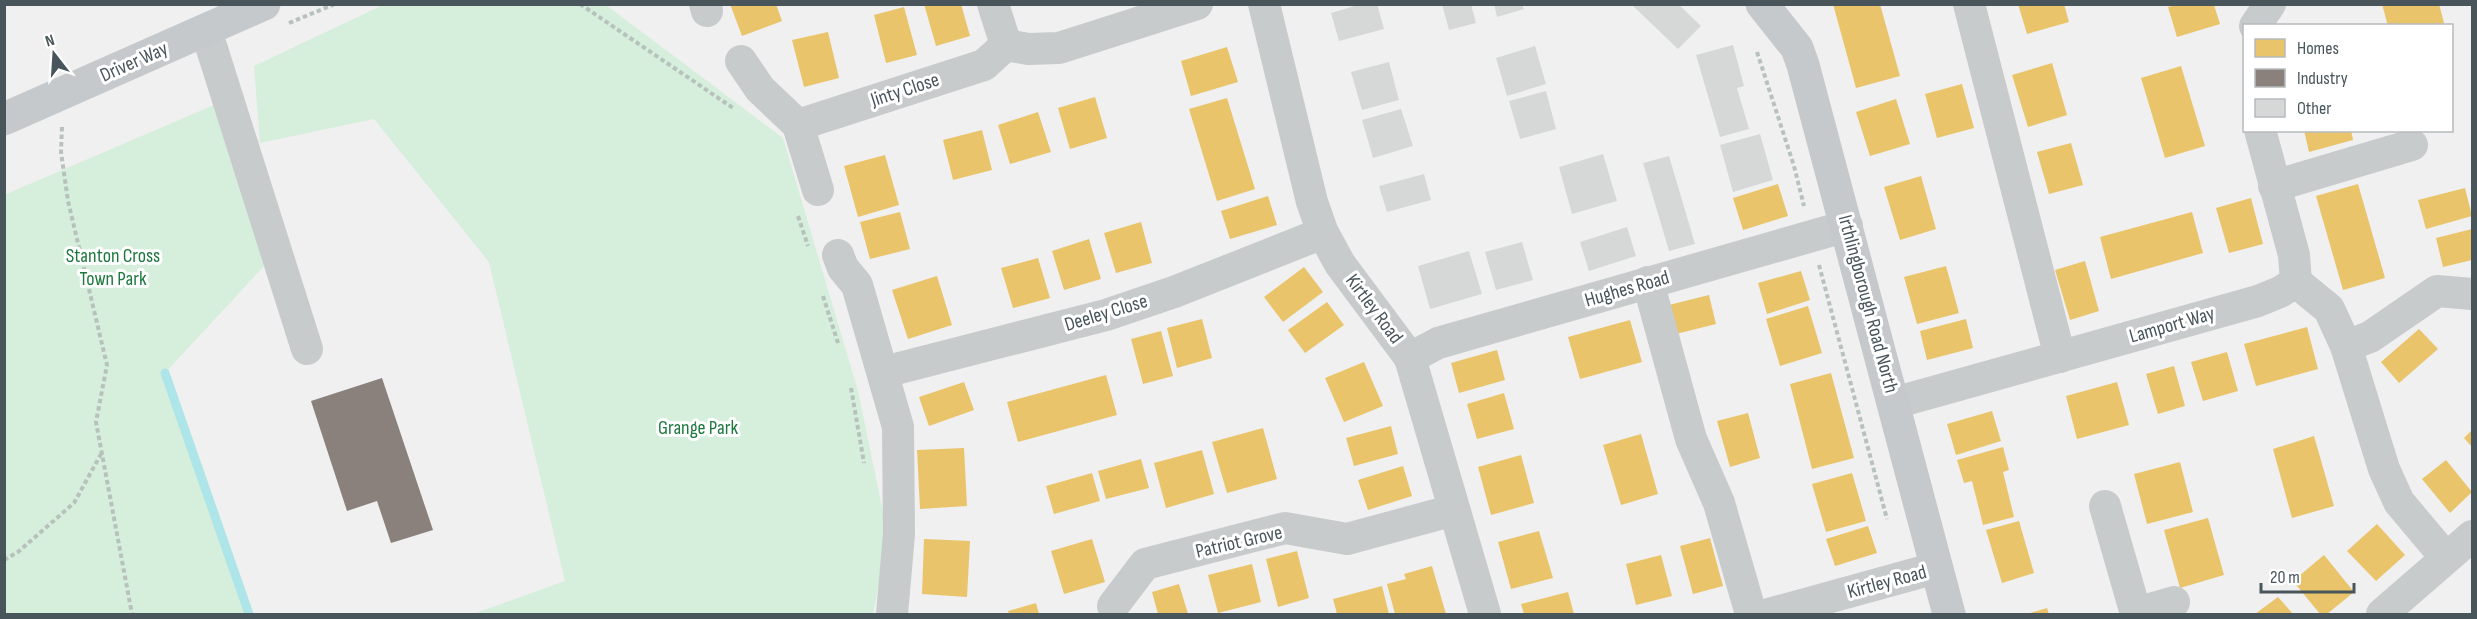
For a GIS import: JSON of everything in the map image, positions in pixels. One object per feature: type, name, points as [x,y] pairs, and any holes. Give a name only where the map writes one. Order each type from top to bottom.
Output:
[{"type":"main road","name":"Driver Way","points":[[4,119],[264,4]]},
{"type":"main road","name":"Irthlingborough Road North","points":[[1762,4],[1797,48],[1847,226],[1949,615]]},
{"type":"street","points":[[993,4],[1006,45],[1028,50],[1059,48],[1197,4]]},
{"type":"street","name":"Kirtley Road","points":[[1264,4],[1312,201],[1323,233],[1340,264],[1410,358],[1485,615]]},
{"type":"street","points":[[1969,4],[2060,357]]},
{"type":"street","points":[[2256,24],[2270,5]]},
{"type":"street","points":[[206,30],[308,349]]},
{"type":"street","name":"Jinty Close","points":[[798,125],[984,64],[1006,45]]},
{"type":"street","points":[[741,61],[760,88],[798,125],[807,200]]},
{"type":"street","points":[[2260,132],[2294,255],[2296,282],[2329,309],[2346,346],[2384,469],[2399,502],[2446,558]]},
{"type":"street","points":[[2274,186],[2412,145]]},
{"type":"street","name":"Hughes Road","points":[[1410,358],[1438,343],[1847,226]]},
{"type":"street","name":"Deeley Close","points":[[884,372],[1106,315],[1174,292],[1323,233]]},
{"type":"street","points":[[825,255],[843,268],[857,285],[884,372],[898,427],[899,534],[892,615]]},
{"type":"street","points":[[1648,282],[1691,439],[1719,503],[1751,615]]},
{"type":"street","name":"Lamport Way","points":[[1894,403],[2258,301],[2296,282]]},
{"type":"street","points":[[2346,346],[2370,337],[2437,291],[2472,294]]},
{"type":"street","points":[[2105,506],[2136,614],[2174,602]]},
{"type":"street","name":"Patriot Grove","points":[[1113,606],[1145,564],[1285,528],[1347,539],[1454,510]]},
{"type":"street","points":[[2382,615],[2472,536]]},
{"type":"street","name":"Kirtley Road","points":[[1780,613],[1936,568]]},
{"type":"path","points":[[580,4],[736,111]]},
{"type":"path","points":[[1757,51],[1794,166],[1888,520]]},
{"type":"path","points":[[62,123],[61,152],[68,201],[107,365],[96,422],[132,615]]},
{"type":"path","points":[[807,200],[825,255]]},
{"type":"path","points":[[822,290],[839,347]]},
{"type":"path","points":[[850,381],[866,474]]},
{"type":"path","points":[[4,560],[18,552],[74,503],[102,453]]},
{"type":"green space","name":"Grange Park","points":[[383,5],[606,5],[783,138],[858,391],[883,512],[884,557],[873,614],[473,614],[565,581],[489,262],[374,119],[260,143],[254,66]]},
{"type":"green space","name":"Stanton Cross Town Park","points":[[228,99],[277,252],[165,373],[244,614],[5,614],[4,195]]},
{"type":"building: Homes","points":[[730,4],[776,4],[782,21],[742,36]]},
{"type":"building: Homes","points":[[924,4],[961,4],[970,36],[936,46]]},
{"type":"building: Homes","points":[[1833,4],[1880,4],[1900,76],[1856,88]]},
{"type":"building: Homes","points":[[2018,4],[2064,4],[2069,22],[2027,34]]},
{"type":"building: Homes","points":[[2382,4],[2439,4],[2444,23],[2442,24],[2387,24]]},
{"type":"building: Homes","points":[[2214,5],[2220,24],[2177,37],[2168,7]]},
{"type":"building: Homes","points":[[904,7],[917,55],[886,63],[874,15]]},
{"type":"building: Homes","points":[[828,32],[839,78],[804,87],[792,40]]},
{"type":"building: Homes","points":[[1227,47],[1238,82],[1191,96],[1181,61]]},
{"type":"building: Homes","points":[[2052,63],[2067,115],[2028,127],[2012,75]]},
{"type":"building: Homes","points":[[2181,66],[2205,146],[2165,158],[2141,78]]},
{"type":"building: Homes","points":[[1962,84],[1974,128],[1937,138],[1925,94]]},
{"type":"building: Homes","points":[[1095,97],[1107,138],[1070,149],[1058,108]]},
{"type":"building: Homes","points":[[1227,98],[1255,189],[1217,201],[1189,109]]},
{"type":"building: Homes","points":[[1896,99],[1910,144],[1870,156],[1856,112]]},
{"type":"building: Homes","points":[[1038,112],[1051,152],[1010,164],[998,125]]},
{"type":"building: Homes","points":[[982,130],[992,170],[953,180],[943,140]]},
{"type":"building: Homes","points":[[2304,132],[2351,132],[2353,140],[2309,152]]},
{"type":"building: Homes","points":[[2071,143],[2083,185],[2049,194],[2037,152]]},
{"type":"building: Homes","points":[[885,155],[899,205],[858,217],[844,166]]},
{"type":"building: Homes","points":[[1921,176],[1936,229],[1900,240],[1884,187]]},
{"type":"building: Homes","points":[[1778,184],[1788,216],[1743,230],[1733,198]]},
{"type":"building: Homes","points":[[2358,184],[2385,278],[2343,290],[2316,196]]},
{"type":"building: Homes","points":[[2465,188],[2472,216],[2426,229],[2418,200]]},
{"type":"building: Homes","points":[[1268,196],[1277,225],[1230,239],[1221,211]]},
{"type":"building: Homes","points":[[2251,198],[2263,244],[2229,253],[2216,208]]},
{"type":"building: Homes","points":[[900,212],[910,249],[870,259],[860,222]]},
{"type":"building: Homes","points":[[2192,212],[2203,253],[2111,279],[2100,237]]},
{"type":"building: Homes","points":[[1141,222],[1152,263],[1116,273],[1104,233]]},
{"type":"building: Homes","points":[[2472,229],[2472,260],[2443,267],[2436,238]]},
{"type":"building: Homes","points":[[1089,239],[1101,279],[1064,290],[1052,251]]},
{"type":"building: Homes","points":[[1038,258],[1050,298],[1013,308],[1001,268]]},
{"type":"building: Homes","points":[[2085,261],[2099,311],[2070,320],[2055,270]]},
{"type":"building: Homes","points":[[1946,266],[1959,313],[1917,324],[1904,277]]},
{"type":"building: Homes","points":[[1304,267],[1323,292],[1283,322],[1264,297]]},
{"type":"building: Homes","points":[[1801,271],[1810,300],[1767,314],[1758,283]]},
{"type":"building: Homes","points":[[937,276],[952,325],[908,339],[892,290]]},
{"type":"building: Homes","points":[[1709,295],[1716,324],[1676,334],[1669,305]]},
{"type":"building: Homes","points":[[1327,302],[1344,325],[1305,353],[1288,330]]},
{"type":"building: Homes","points":[[1808,306],[1822,353],[1780,366],[1766,319]]},
{"type":"building: Homes","points":[[1202,319],[1212,358],[1177,368],[1167,328]]},
{"type":"building: Homes","points":[[1966,319],[1973,348],[1927,360],[1920,331]]},
{"type":"building: Homes","points":[[1630,320],[1642,362],[1580,379],[1568,337]]},
{"type":"building: Homes","points":[[2307,327],[2318,369],[2256,386],[2244,344]]},
{"type":"building: Homes","points":[[2419,329],[2438,349],[2399,383],[2381,362]]},
{"type":"building: Homes","points":[[1161,331],[1173,376],[1143,384],[1131,339]]},
{"type":"building: Homes","points":[[1497,350],[1505,380],[1459,393],[1451,363]]},
{"type":"building: Homes","points":[[2227,352],[2238,391],[2203,401],[2191,362]]},
{"type":"building: Homes","points":[[1364,362],[1383,406],[1344,422],[1325,378]]},
{"type":"building: Homes","points":[[2174,366],[2185,406],[2158,414],[2146,374]]},
{"type":"building: Homes","points":[[1831,373],[1854,458],[1812,469],[1790,384]]},
{"type":"building: Homes","points":[[1106,375],[1117,415],[1018,442],[1007,402]]},
{"type":"building: Homes","points":[[964,382],[974,410],[929,426],[919,397]]},
{"type":"building: Homes","points":[[2117,382],[2129,425],[2077,439],[2066,396]]},
{"type":"building: Homes","points":[[1504,393],[1514,429],[1477,439],[1467,404]]},
{"type":"building: Homes","points":[[1992,411],[2001,441],[1956,455],[1947,424]]},
{"type":"building: Homes","points":[[1748,413],[1760,458],[1730,467],[1717,421]]},
{"type":"building: Homes","points":[[1391,426],[1398,454],[1354,466],[1346,438]]},
{"type":"building: Homes","points":[[1263,428],[1277,479],[1227,493],[1212,442]]},
{"type":"building: Homes","points":[[2472,430],[2472,447],[2464,438]]},
{"type":"building: Homes","points":[[1641,434],[1658,494],[1621,505],[1603,445]]},
{"type":"building: Homes","points":[[2314,436],[2334,506],[2292,518],[2273,449]]},
{"type":"building: Homes","points":[[2003,447],[2009,470],[2003,472],[2014,517],[1983,525],[1972,481],[1964,483],[1957,460]]},
{"type":"building: Homes","points":[[964,448],[967,506],[920,509],[917,450]]},
{"type":"building: Homes","points":[[1202,450],[1214,494],[1166,508],[1154,463]]},
{"type":"building: Homes","points":[[1521,455],[1534,503],[1491,515],[1478,467]]},
{"type":"building: Homes","points":[[1141,459],[1149,488],[1106,499],[1098,471]]},
{"type":"building: Homes","points":[[2446,460],[2472,492],[2450,513],[2422,479]]},
{"type":"building: Homes","points":[[2180,462],[2193,512],[2147,524],[2134,474]]},
{"type":"building: Homes","points":[[1403,466],[1412,496],[1368,510],[1358,480]]},
{"type":"building: Homes","points":[[1092,473],[1100,501],[1054,514],[1046,486]]},
{"type":"building: Homes","points":[[1852,473],[1866,521],[1826,532],[1812,484]]},
{"type":"building: Homes","points":[[2208,518],[2224,575],[2180,588],[2164,530]]},
{"type":"building: Homes","points":[[2019,521],[2034,573],[2002,583],[1986,530]]},
{"type":"building: Homes","points":[[2377,524],[2405,555],[2376,581],[2347,551]]},
{"type":"building: Homes","points":[[1868,526],[1877,553],[1835,566],[1826,539]]},
{"type":"building: Homes","points":[[1539,531],[1553,578],[1511,589],[1498,542]]},
{"type":"building: Homes","points":[[1710,538],[1723,586],[1693,594],[1680,546]]},
{"type":"building: Homes","points":[[924,539],[970,541],[967,597],[922,594]]},
{"type":"building: Homes","points":[[1092,539],[1105,582],[1064,594],[1051,551]]},
{"type":"building: Homes","points":[[1297,551],[1309,598],[1278,607],[1266,559]]},
{"type":"building: Homes","points":[[1661,555],[1672,596],[1636,605],[1626,564]]},
{"type":"building: Homes","points":[[2324,555],[2354,592],[2327,614],[2320,614],[2293,581]]},
{"type":"building: Homes","points":[[1252,564],[1261,602],[1218,613],[1208,575]]},
{"type":"building: Homes","points":[[1432,566],[1446,614],[1395,614],[1387,584],[1406,579],[1404,574]]},
{"type":"building: Homes","points":[[1179,584],[1188,614],[1158,614],[1152,592]]},
{"type":"building: Homes","points":[[1382,586],[1389,614],[1337,614],[1333,599]]},
{"type":"building: Homes","points":[[1568,592],[1574,614],[1524,614],[1521,604]]},
{"type":"building: Homes","points":[[2278,597],[2293,614],[2255,614]]},
{"type":"building: Homes","points":[[1036,603],[1039,614],[1009,614],[1008,611]]},
{"type":"building: Homes","points":[[2047,608],[2049,614],[2027,614]]},
{"type":"building: Industry","points":[[382,378],[433,530],[391,543],[377,501],[347,511],[311,401]]},
{"type":"building: Other","points":[[1361,4],[1377,4],[1384,29],[1339,41],[1331,13]]},
{"type":"building: Other","points":[[1442,4],[1471,4],[1476,23],[1449,30]]},
{"type":"building: Other","points":[[1494,4],[1522,4],[1524,9],[1497,17]]},
{"type":"building: Other","points":[[1631,4],[1678,4],[1701,26],[1678,49]]},
{"type":"building: Other","points":[[1733,45],[1744,86],[1737,88],[1749,129],[1720,137],[1696,55]]},
{"type":"building: Other","points":[[1535,46],[1546,84],[1507,96],[1496,58]]},
{"type":"building: Other","points":[[1389,62],[1399,100],[1362,110],[1351,72]]},
{"type":"building: Other","points":[[1546,91],[1556,129],[1520,139],[1509,101]]},
{"type":"building: Other","points":[[1401,109],[1413,146],[1373,158],[1362,120]]},
{"type":"building: Other","points":[[1760,134],[1773,180],[1733,192],[1720,145]]},
{"type":"building: Other","points":[[1603,154],[1617,201],[1572,214],[1559,167]]},
{"type":"building: Other","points":[[1669,156],[1695,244],[1669,251],[1643,163]]},
{"type":"building: Other","points":[[1424,174],[1431,200],[1387,212],[1379,186]]},
{"type":"building: Other","points":[[1627,227],[1636,256],[1589,271],[1580,242]]},
{"type":"building: Other","points":[[1522,242],[1533,280],[1496,290],[1485,252]]},
{"type":"building: Other","points":[[1469,251],[1482,294],[1430,309],[1418,266]]},
{"type":"waterway","points":[[165,373],[249,614]]}]
